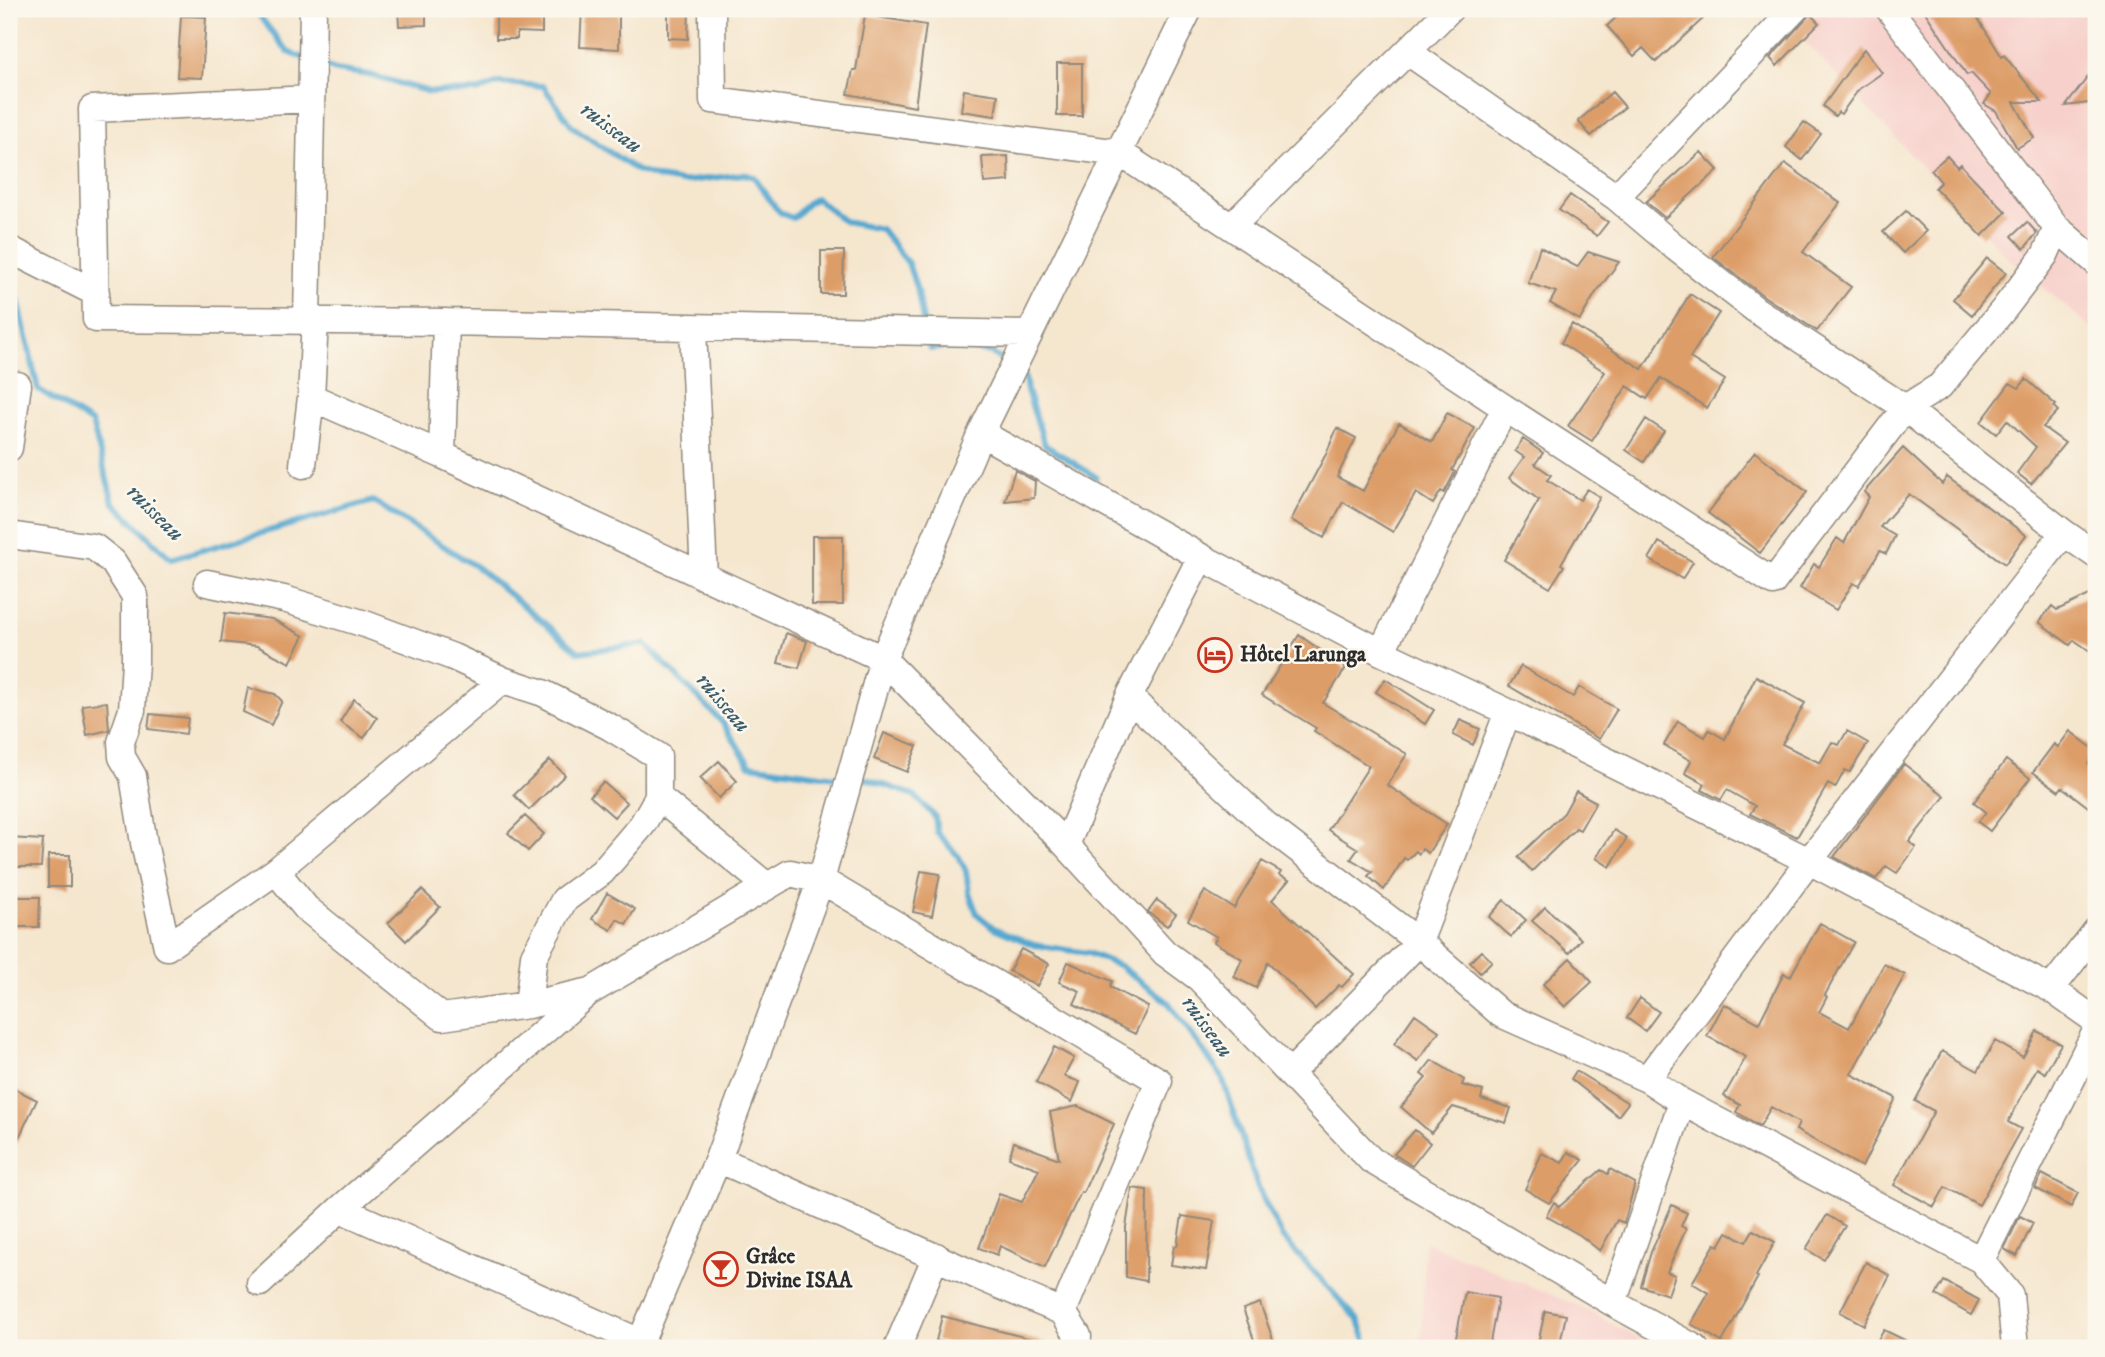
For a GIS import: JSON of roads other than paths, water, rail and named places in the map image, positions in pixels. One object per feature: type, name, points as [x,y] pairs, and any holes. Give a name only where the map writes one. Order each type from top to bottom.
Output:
[{"type":"street","points":[[303,465],[311,397],[313,9]]},
{"type":"street","points":[[712,9],[713,100],[1120,153],[1773,582],[1905,408],[1940,386],[1956,367],[2045,255],[2057,228]]},
{"type":"street","points":[[340,1209],[639,1345],[718,1159],[821,880],[883,659],[981,433],[1189,9]]},
{"type":"street","points":[[1232,226],[1451,9]]},
{"type":"street","points":[[1616,197],[1795,9]]},
{"type":"street","points":[[1889,9],[2057,228],[2096,262]]},
{"type":"street","points":[[1408,52],[1616,197],[1756,310],[1905,408],[2096,555]]},
{"type":"street","points":[[311,99],[92,109],[96,319],[446,322],[1029,334]]},
{"type":"street","points":[[14,252],[96,293]]},
{"type":"street","points":[[442,455],[446,322]]},
{"type":"street","points":[[693,328],[704,577]]},
{"type":"street","points":[[9,448],[18,385]]},
{"type":"street","points":[[311,397],[883,659],[1066,845],[1165,953],[1199,978],[1371,1160],[1613,1303],[1695,1348]]},
{"type":"street","points":[[1381,652],[1505,408]]},
{"type":"street","points":[[981,433],[1202,557],[1381,652],[1809,861],[2051,989],[2096,1021]]},
{"type":"street","points":[[1647,1079],[1809,861],[2064,533]]},
{"type":"street","points":[[9,535],[94,547],[113,562],[135,596],[132,710],[121,750],[122,757],[134,776],[144,843],[167,947],[276,871],[503,680]]},
{"type":"street","points":[[1066,845],[1129,697],[1202,557]]},
{"type":"street","points":[[207,583],[284,599],[365,624],[453,657],[503,680],[543,693],[610,727],[658,756],[658,797],[642,825],[602,872],[564,901],[534,956],[528,1005]]},
{"type":"street","points":[[1129,697],[1265,824],[1419,942],[1501,1014],[1647,1079],[1682,1102],[1981,1260],[2010,1295],[2015,1348]]},
{"type":"street","points":[[1290,1073],[1419,942],[1508,712]]},
{"type":"street","points":[[658,797],[767,886]]},
{"type":"street","points":[[276,871],[306,908],[442,1017],[528,1005],[591,991]]},
{"type":"street","points":[[260,1283],[340,1209],[591,991],[790,873],[821,880],[1159,1081],[1063,1312]]},
{"type":"street","points":[[2051,989],[2096,931]]},
{"type":"street","points":[[1981,1260],[2096,1031]]},
{"type":"street","points":[[1613,1303],[1682,1102]]},
{"type":"street","points":[[718,1159],[1063,1312],[1078,1336],[1077,1348]]},
{"type":"street","points":[[897,1348],[936,1256]]},
{"type":"waterway","name":"ruisseau","points":[[254,9],[288,52],[306,59]]},
{"type":"waterway","name":"ruisseau","points":[[319,64],[430,92],[477,91],[499,83],[543,86],[573,127],[636,170],[682,182],[744,174],[754,177],[775,207],[782,214],[793,218],[816,198],[845,222],[881,229],[908,263],[918,293],[924,327]]},
{"type":"waterway","name":"ruisseau","points":[[9,259],[38,389],[92,423],[113,502],[171,559],[373,501],[478,568],[579,652],[645,644],[722,722],[750,765],[843,778]]},
{"type":"waterway","name":"ruisseau","points":[[927,337],[930,349],[945,347],[991,352],[1007,365]]},
{"type":"waterway","name":"ruisseau","points":[[1019,373],[1025,378],[1045,445],[1096,477]]},
{"type":"waterway","name":"ruisseau","points":[[857,779],[867,779],[914,795],[935,817],[937,833],[959,857],[966,871],[969,892],[977,914],[994,928],[1034,945],[1088,953],[1120,966],[1168,1002],[1222,1077],[1258,1188],[1282,1237],[1359,1321],[1369,1348]]},
{"type":"place","name":"Hôtel Larunga","points":[[1215,655]]},
{"type":"place","name":"Grâce Divine ISAA","points":[[721,1269]]}]
